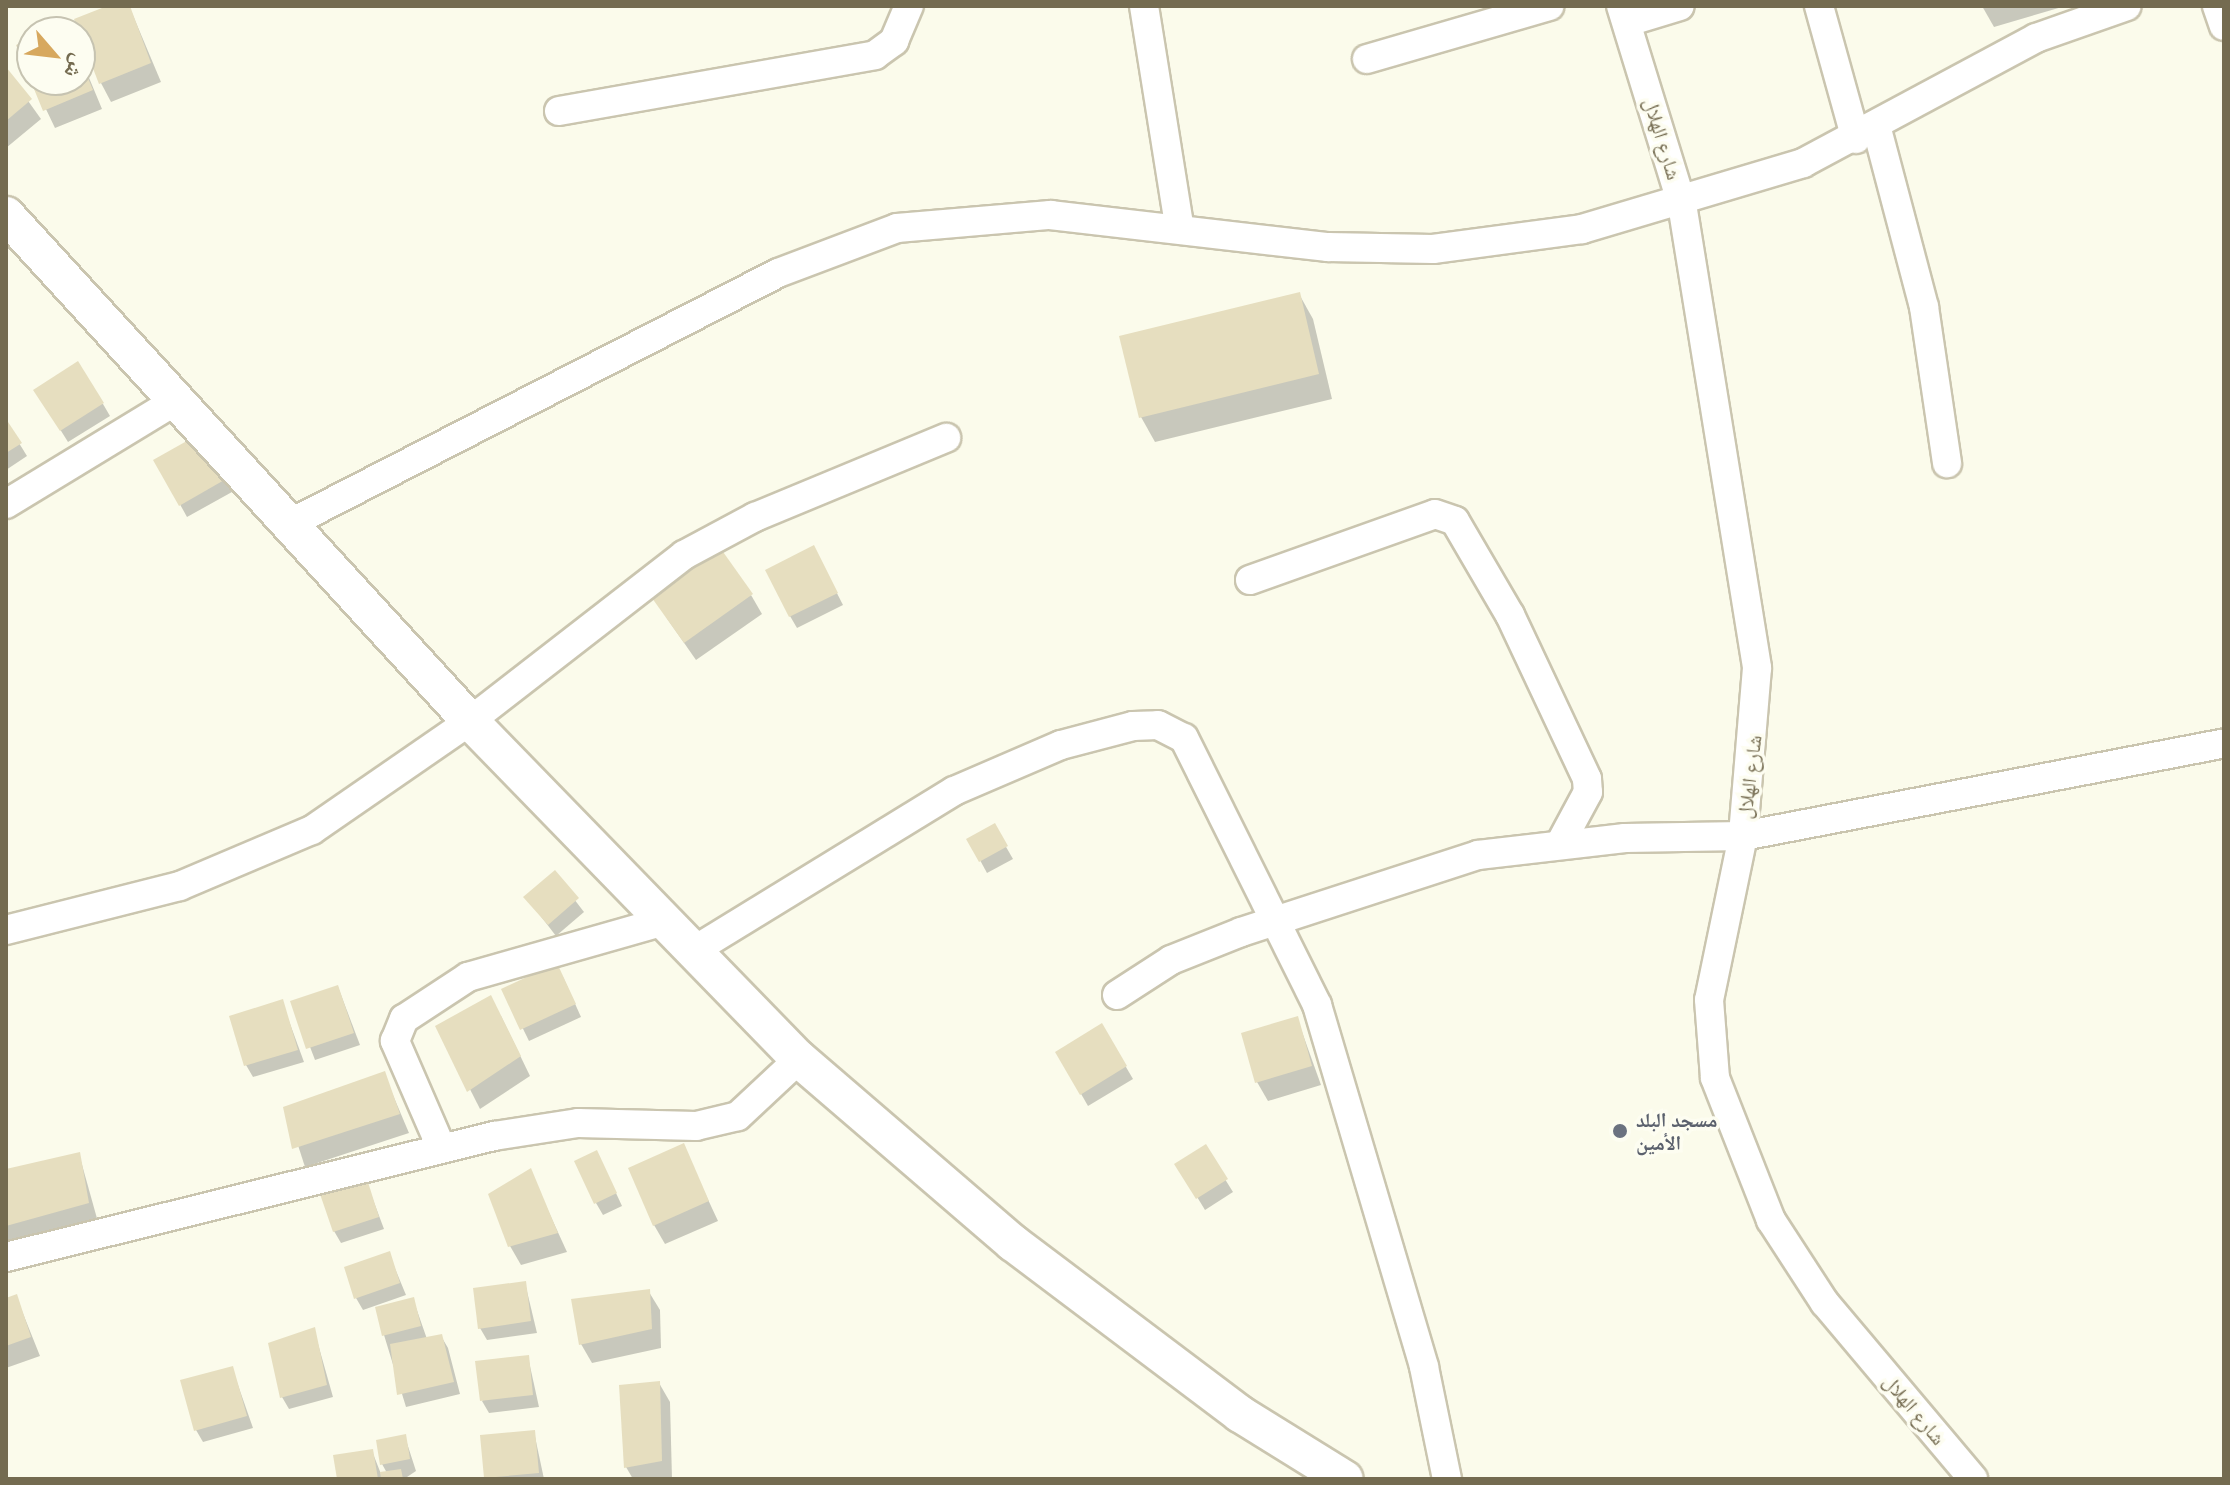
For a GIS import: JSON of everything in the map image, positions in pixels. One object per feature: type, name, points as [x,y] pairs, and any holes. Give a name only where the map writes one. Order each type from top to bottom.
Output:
[{"type":"street","points":[[559,111],[875,55],[894,41],[909,6]]},
{"type":"street","points":[[1144,6],[1179,225]]},
{"type":"street","points":[[1367,59],[1549,6]]},
{"type":"street","points":[[1624,14],[1680,6]]},
{"type":"street","points":[[1819,6],[1924,307],[1947,463]]},
{"type":"street","points":[[291,523],[778,273],[897,228],[1050,215],[1179,225],[1328,247],[1433,249],[1582,229],[1682,204],[1866,134],[2036,38],[2127,6]]},
{"type":"street","points":[[2217,6],[2224,26]]},
{"type":"street","name":"شارع الهلال","points":[[1624,14],[1682,204],[1757,668],[1743,836],[1709,1000],[1715,1078],[1739,1148],[1771,1220],[1825,1303],[1973,1479]]},
{"type":"street","points":[[6,215],[179,399],[470,721],[799,1059],[1013,1243],[1240,1414],[1345,1479]]},
{"type":"street","points":[[6,504],[179,399]]},
{"type":"street","points":[[6,930],[180,886],[256,858],[372,791],[470,721],[684,555],[755,517],[946,438]]},
{"type":"street","points":[[1250,580],[1435,514],[1455,521],[1510,615],[1587,779],[1588,792],[1560,844]]},
{"type":"street","points":[[693,951],[954,791],[1061,745],[1146,725],[1184,738],[1272,926],[1317,1005],[1424,1367],[1447,1479]]},
{"type":"street","points":[[1117,995],[1171,960],[1478,855],[1560,844],[1743,836],[2224,743]]},
{"type":"street","points":[[441,1147],[395,1041],[404,1019],[468,977],[664,921]]},
{"type":"street","points":[[6,1257],[441,1147],[578,1123],[696,1126],[738,1116],[799,1059]]},
{"type":"building","points":[[107,6],[130,6],[151,63],[99,84],[96,76],[96,16],[82,16]]},
{"type":"building","points":[[6,67],[16,79],[16,96],[30,96],[32,99],[6,121]]},
{"type":"building","points":[[37,96],[79,96],[43,111]]},
{"type":"building","points":[[1300,292],[1319,374],[1139,418],[1119,336]]},
{"type":"building","points":[[78,361],[104,403],[60,431],[33,390]]},
{"type":"building","points":[[6,419],[22,443],[6,453]]},
{"type":"building","points":[[201,433],[226,479],[179,506],[153,460]]},
{"type":"building","points":[[814,545],[838,593],[789,617],[765,570]]},
{"type":"building","points":[[721,549],[753,594],[684,643],[652,598]]},
{"type":"building","points":[[995,823],[1008,846],[979,862],[966,839]]},
{"type":"building","points":[[555,870],[579,898],[548,925],[523,897]]},
{"type":"building","points":[[557,963],[576,1004],[520,1030],[501,989]]},
{"type":"building","points":[[338,985],[354,1033],[306,1049],[290,1001]]},
{"type":"building","points":[[491,995],[521,1056],[467,1092],[435,1026]]},
{"type":"building","points":[[283,999],[298,1050],[244,1066],[229,1016]]},
{"type":"building","points":[[1298,1016],[1312,1066],[1255,1083],[1241,1033]]},
{"type":"building","points":[[1102,1023],[1127,1066],[1080,1095],[1055,1052]]},
{"type":"building","points":[[385,1071],[400,1114],[292,1149],[283,1107]]},
{"type":"building","points":[[684,1143],[709,1201],[653,1226],[628,1168]]},
{"type":"building","points":[[1206,1144],[1228,1179],[1196,1199],[1174,1164]]},
{"type":"building","points":[[597,1150],[617,1193],[594,1204],[574,1161]]},
{"type":"building","points":[[80,1152],[89,1203],[6,1226],[6,1169]]},
{"type":"building","points":[[531,1168],[558,1233],[508,1247],[488,1194]]},
{"type":"building","points":[[367,1179],[379,1217],[333,1232],[320,1194]]},
{"type":"building","points":[[390,1251],[400,1283],[354,1299],[344,1267]]},
{"type":"building","points":[[526,1281],[531,1321],[478,1329],[473,1288]]},
{"type":"building","points":[[650,1289],[652,1329],[579,1345],[571,1299]]},
{"type":"building","points":[[17,1294],[31,1337],[6,1346],[6,1298]]},
{"type":"building","points":[[414,1297],[421,1326],[382,1336],[375,1307]]},
{"type":"building","points":[[315,1327],[327,1385],[280,1398],[268,1343]]},
{"type":"building","points":[[442,1334],[454,1382],[397,1395],[390,1344]]},
{"type":"building","points":[[529,1355],[533,1395],[480,1401],[475,1361]]},
{"type":"building","points":[[233,1366],[247,1416],[194,1431],[180,1380]]},
{"type":"building","points":[[660,1381],[662,1461],[624,1468],[619,1385]]},
{"type":"building","points":[[535,1430],[539,1473],[484,1478],[480,1435]]},
{"type":"building","points":[[406,1434],[410,1459],[380,1465],[376,1440]]},
{"type":"building","points":[[373,1449],[378,1479],[337,1479],[333,1455]]},
{"type":"building","points":[[401,1469],[403,1479],[381,1479],[380,1472]]},
{"type":"place","name":"مسجد البلد الأمين","points":[[1620,1131]]}]
